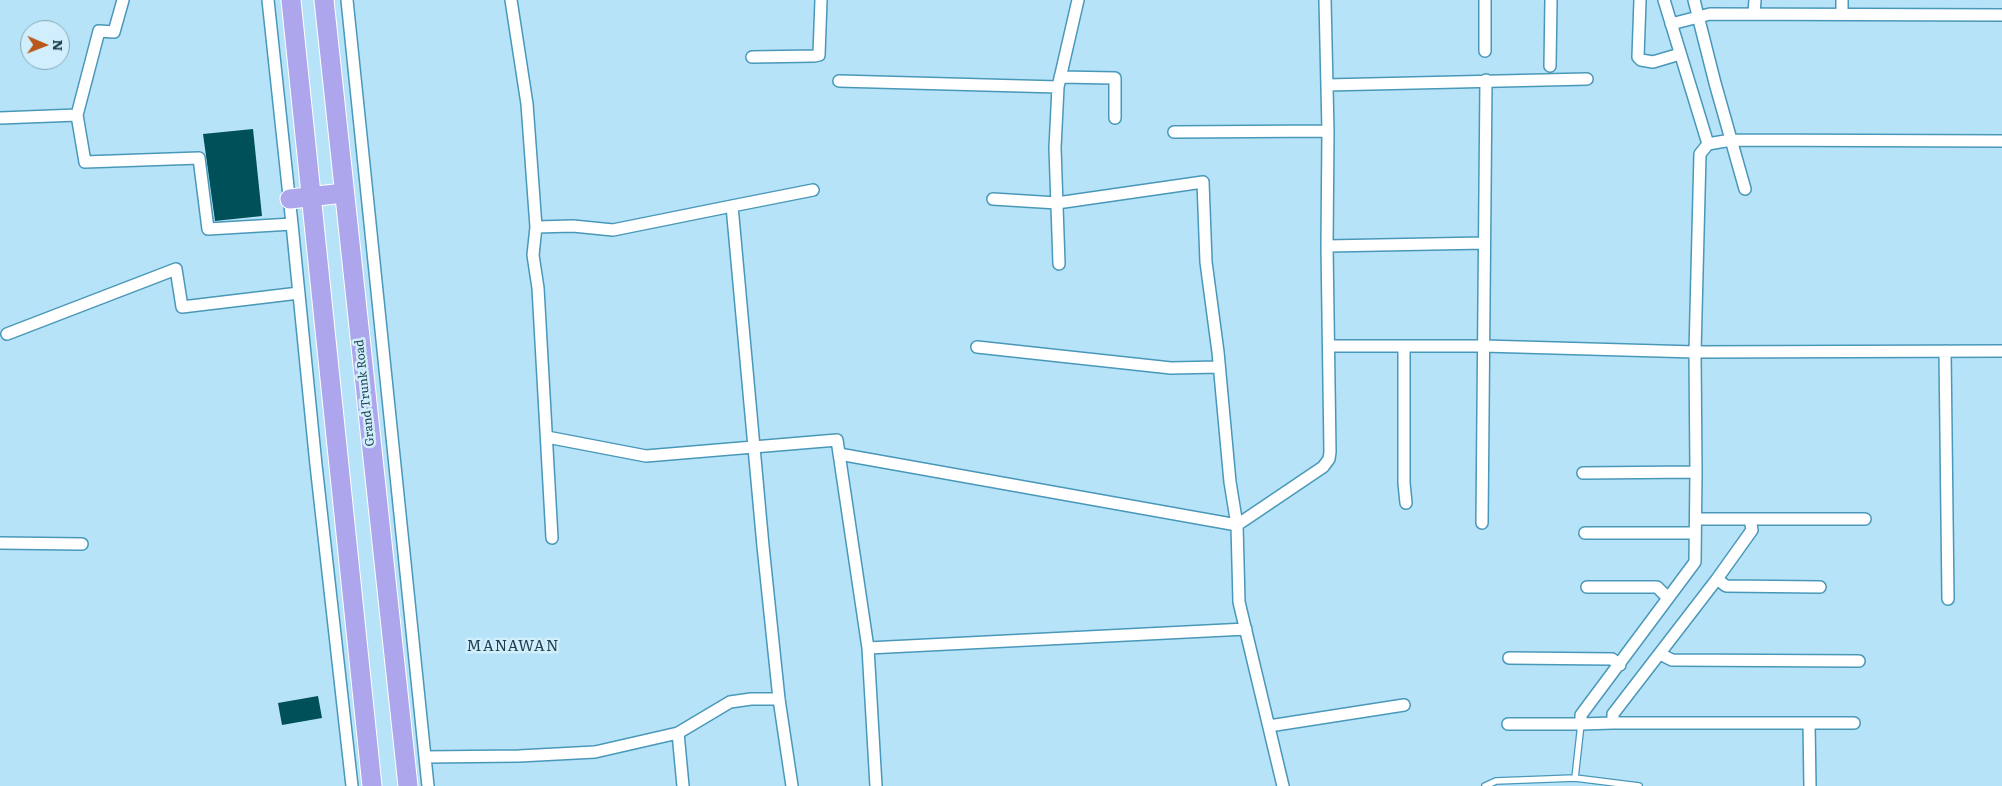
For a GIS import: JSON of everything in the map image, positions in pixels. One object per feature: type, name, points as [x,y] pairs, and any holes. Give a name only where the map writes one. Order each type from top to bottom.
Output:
[{"type":"highway","points":[[291,0],[372,786]]},
{"type":"highway","name":"Grand Trunk Road","points":[[324,0],[408,786]]},
{"type":"highway","points":[[290,199],[344,193]]},
{"type":"street","points":[[123,0],[114,32],[99,31],[77,115],[85,162],[199,158],[208,229],[292,224]]},
{"type":"street","points":[[268,0],[316,465],[352,786]]},
{"type":"street","points":[[347,0],[428,786]]},
{"type":"street","points":[[511,0],[527,104],[536,226],[533,254],[538,288],[540,354],[547,437],[552,538]]},
{"type":"street","points":[[752,58],[819,55],[821,0]]},
{"type":"street","points":[[1059,264],[1056,148],[1059,82],[1078,0]]},
{"type":"street","points":[[839,454],[1237,526],[1323,467],[1329,459],[1330,452],[1327,246],[1328,132],[1325,0]]},
{"type":"street","points":[[1485,0],[1485,51]]},
{"type":"street","points":[[1550,66],[1551,0]]},
{"type":"street","points":[[1640,0],[1638,57],[1641,60],[1653,62],[1680,54]]},
{"type":"street","points":[[1664,0],[1708,144]]},
{"type":"street","points":[[1694,0],[1745,189]]},
{"type":"street","points":[[1754,13],[1755,0]]},
{"type":"street","points":[[1842,0],[1842,14]]},
{"type":"street","points":[[1671,24],[1710,14],[2002,15]]},
{"type":"street","points":[[839,81],[1059,82],[1115,78],[1115,118]]},
{"type":"street","points":[[1327,85],[1587,79]]},
{"type":"street","points":[[1482,523],[1486,80]]},
{"type":"street","points":[[0,118],[77,115]]},
{"type":"street","points":[[1174,132],[1328,132]]},
{"type":"street","points":[[1581,724],[1581,716],[1695,562],[1695,352],[1700,154],[1708,144],[1731,140],[2002,141]]},
{"type":"street","points":[[993,199],[1057,203],[1202,182],[1206,262],[1219,367],[1230,482],[1237,526],[1239,602],[1283,786]]},
{"type":"street","points":[[536,226],[574,226],[613,230],[813,190]]},
{"type":"street","points":[[732,206],[779,699],[792,786]]},
{"type":"street","points":[[346,218],[369,215]]},
{"type":"street","points":[[1327,246],[1484,243]]},
{"type":"street","points":[[7,334],[176,269],[182,307],[299,294]]},
{"type":"street","points":[[1329,346],[1484,346],[1695,352],[2002,351]]},
{"type":"street","points":[[1404,346],[1404,483],[1406,503]]},
{"type":"street","points":[[977,347],[1171,368],[1219,367]]},
{"type":"street","points":[[1945,351],[1948,599]]},
{"type":"street","points":[[547,437],[646,456],[837,440],[868,648],[876,786]]},
{"type":"street","points":[[1584,473],[1696,472]]},
{"type":"street","points":[[1696,519],[1865,519]]},
{"type":"street","points":[[1613,723],[1613,714],[1718,579],[1752,530],[1750,519]]},
{"type":"street","points":[[1585,533],[1695,534]]},
{"type":"street","points":[[0,543],[82,544]]},
{"type":"street","points":[[1718,579],[1726,586],[1820,587]]},
{"type":"street","points":[[1587,588],[1657,587],[1668,598]]},
{"type":"street","points":[[868,648],[1246,629]]},
{"type":"street","points":[[1660,654],[1672,660],[1859,661]]},
{"type":"street","points":[[1510,658],[1612,659],[1620,665]]},
{"type":"street","points":[[425,757],[519,756],[595,752],[678,733],[730,702],[750,699],[779,699]]},
{"type":"street","points":[[399,705],[420,702]]},
{"type":"street","points":[[1270,726],[1404,705]]},
{"type":"street","points":[[1508,724],[1854,722]]},
{"type":"street","points":[[1809,723],[1810,786]]},
{"type":"street","points":[[678,733],[683,786]]},
{"type":"lane","points":[[1575,778],[1581,724]]},
{"type":"lane","points":[[1485,786],[1496,781],[1575,778],[1638,786]]},
{"type":"building","points":[[253,129],[262,216],[215,221],[203,134]]},
{"type":"building","points":[[318,696],[322,718],[282,725],[278,703]]},
{"type":"district","name":"MANAWAN","points":[[513,647]]}]
